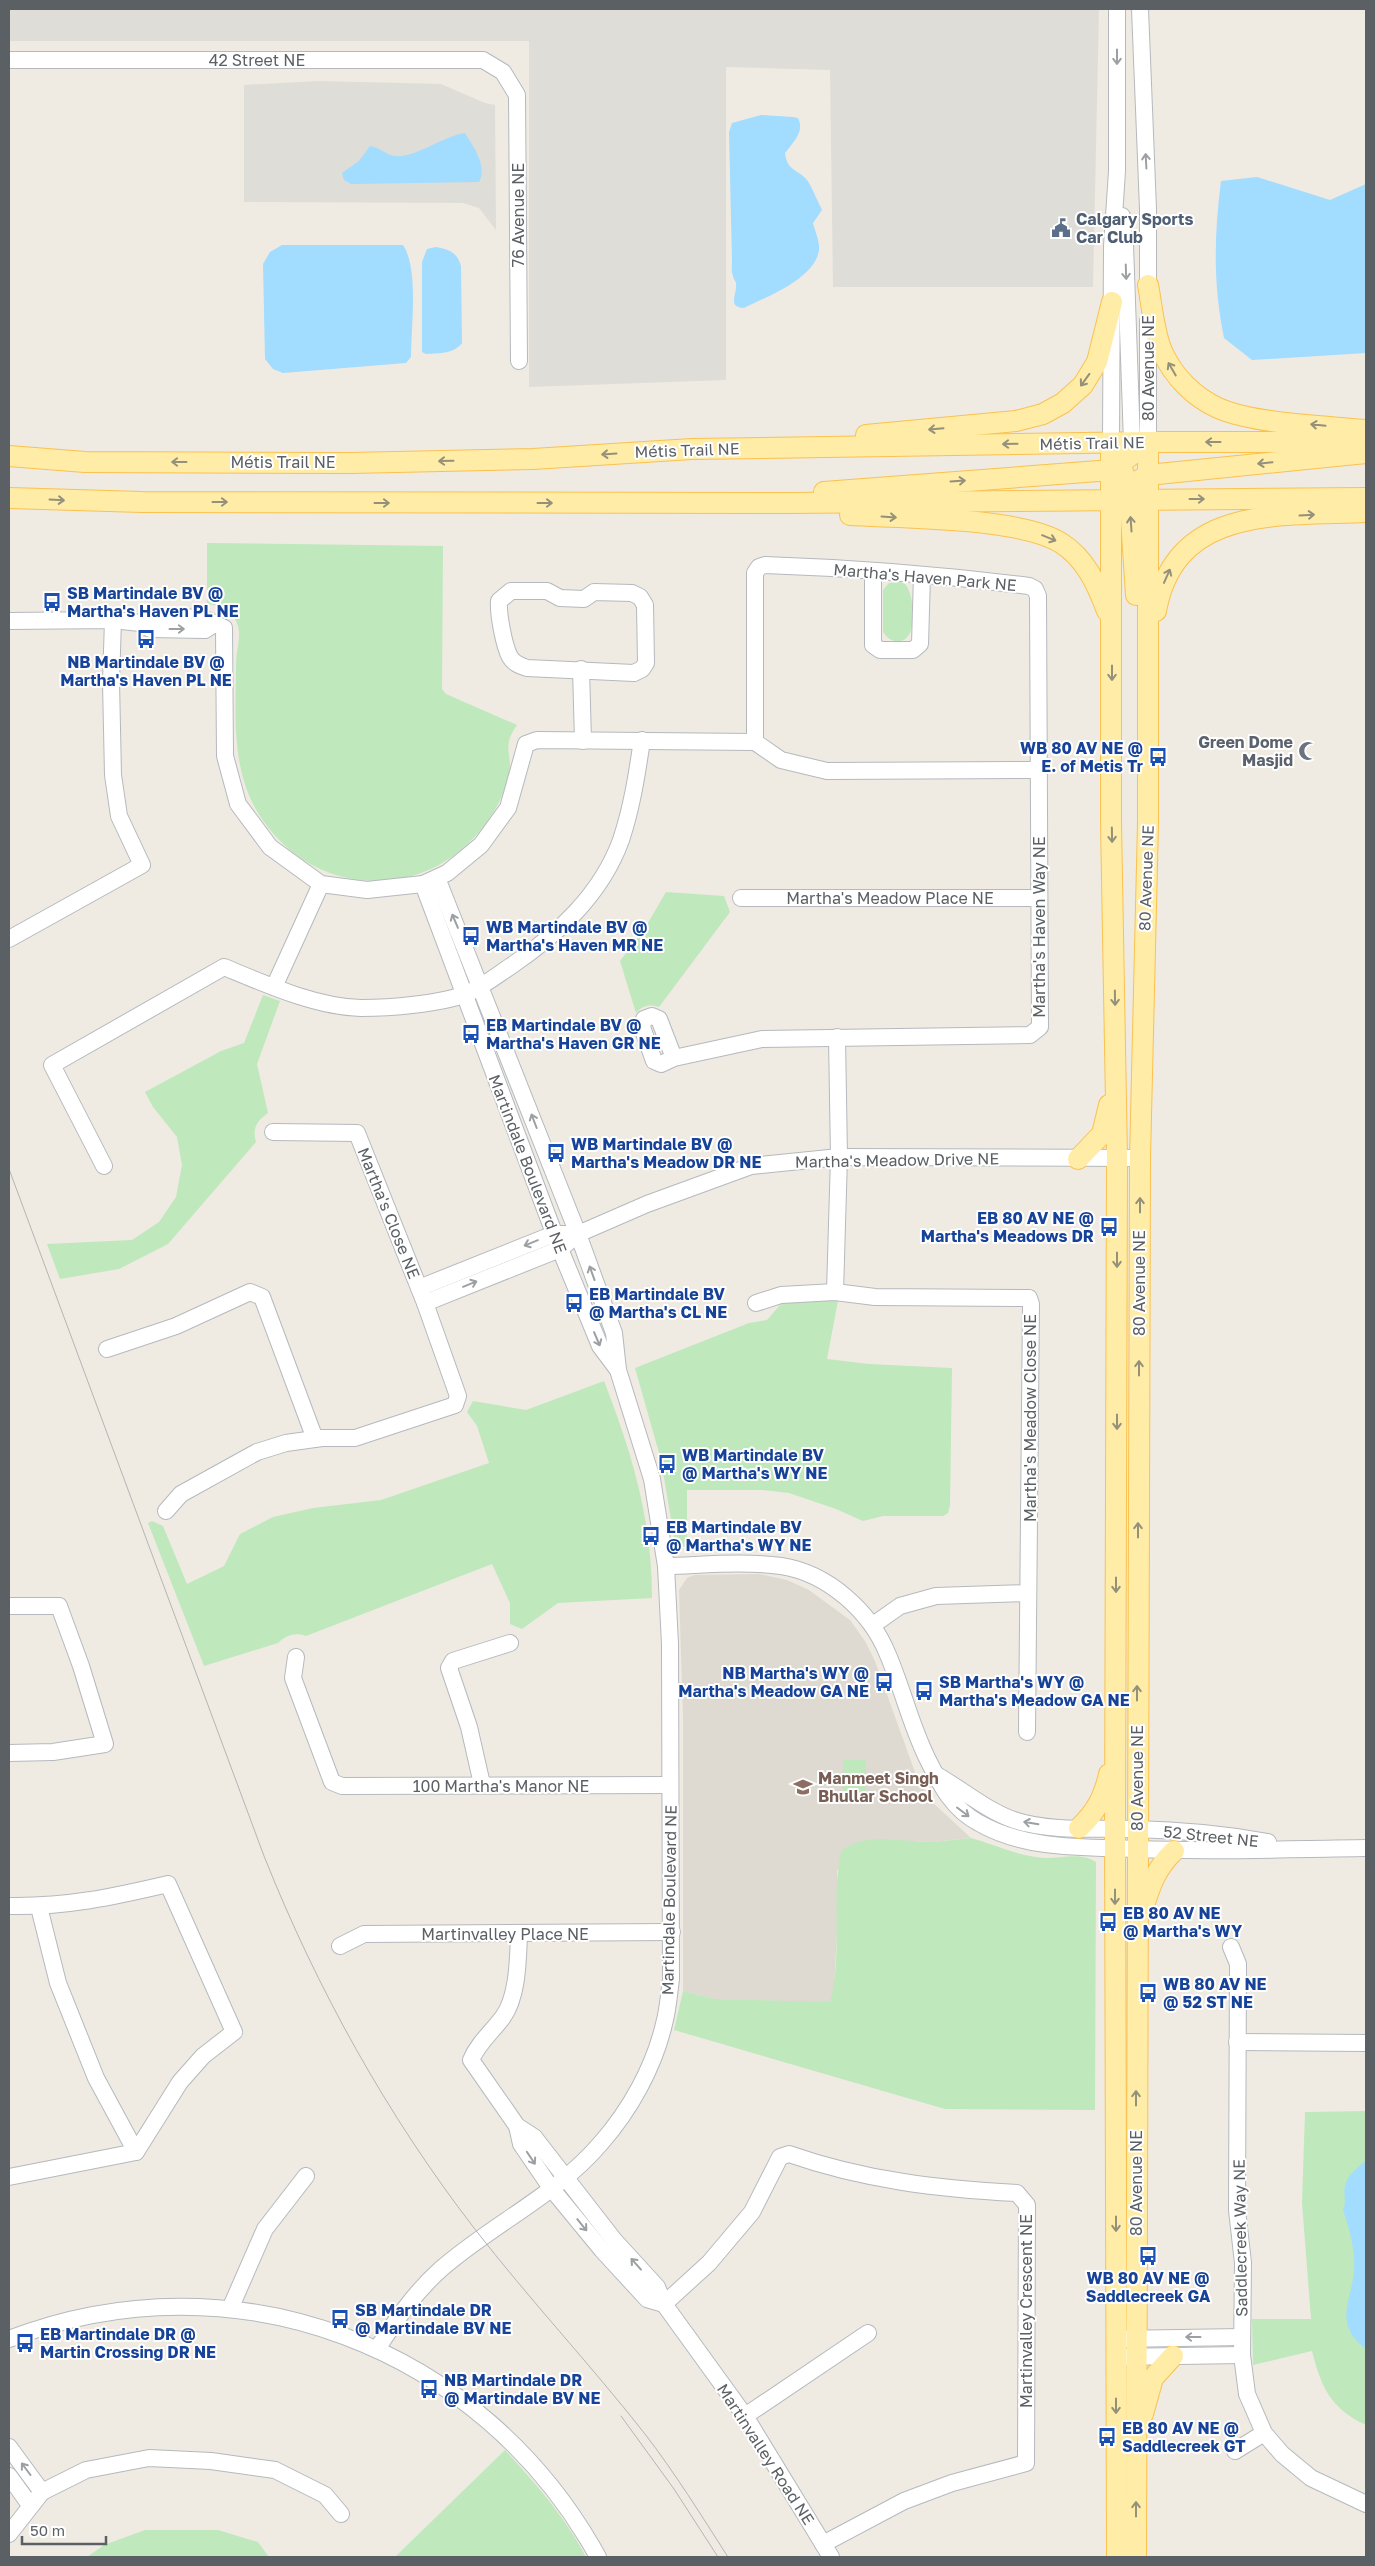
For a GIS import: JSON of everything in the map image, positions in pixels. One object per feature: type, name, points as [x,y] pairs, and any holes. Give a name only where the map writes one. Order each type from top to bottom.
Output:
[{"type":"main road","points":[[1148,285],[1162,351],[1177,378],[1199,397],[1219,409],[1257,418],[1366,430]]},
{"type":"main road","points":[[692,449],[966,426],[1016,421],[1043,414],[1063,403],[1083,385],[1097,362],[1112,302]]},
{"type":"main road","name":"Métis Trail NE","points":[[9,456],[85,462],[350,462],[533,459],[692,449],[1111,443],[1129,454],[1366,442]]},
{"type":"main road","name":"80 Avenue NE","points":[[1111,443],[1129,454],[1135,490],[1148,658],[1148,764],[1140,1158],[1136,1849],[1136,2557]]},
{"type":"main road","points":[[789,503],[827,490],[1129,454],[1135,490],[1148,764]]},
{"type":"main road","points":[[1135,490],[1366,454]]},
{"type":"main road","points":[[9,498],[142,502],[789,503],[1135,490],[1366,498]]},
{"type":"main road","name":"80 Avenue NE","points":[[1117,2557],[1115,1828],[1117,1158],[1112,822],[1112,624],[1135,490]]},
{"type":"main road","points":[[789,503],[829,514],[986,524],[1032,530],[1060,542],[1088,568],[1099,589],[1112,624]]},
{"type":"main road","points":[[1148,658],[1160,592],[1171,567],[1189,545],[1215,529],[1238,521],[1266,517],[1366,512]]},
{"type":"main road","points":[[1078,1159],[1102,1134],[1107,1120],[1116,1064]]},
{"type":"main road","points":[[1079,1828],[1092,1816],[1103,1798],[1116,1746]]},
{"type":"main road","points":[[1136,1930],[1150,1883],[1158,1868],[1174,1851]]},
{"type":"main road","points":[[1136,2448],[1146,2399],[1153,2378],[1173,2356]]},
{"type":"street","name":"80 Avenue NE","points":[[1111,443],[1112,246],[1117,171],[1117,9]]},
{"type":"street","name":"80 Avenue NE","points":[[1129,454],[1148,285],[1148,209],[1140,9]]},
{"type":"street","name":"42 Street NE","points":[[9,60],[483,60],[503,72]]},
{"type":"street","name":"76 Avenue NE","points":[[503,72],[517,95],[518,361]]},
{"type":"street","points":[[1117,171],[1125,244],[1129,454]]},
{"type":"street","name":"Martha's Haven Park NE","points":[[755,742],[755,572],[759,568],[766,565],[873,571],[992,581],[1029,586],[1035,589],[1038,596],[1039,770]]},
{"type":"street","points":[[873,571],[873,644],[880,650],[913,650],[920,644],[922,575]]},
{"type":"street","points":[[512,591],[547,591],[560,598],[584,599],[594,592],[632,593],[640,598],[645,605],[646,663],[642,669],[634,673],[581,669],[527,668],[518,665],[510,657],[498,611],[499,601],[504,595],[512,591]]},
{"type":"street","points":[[9,621],[113,620],[140,623],[150,616],[203,618],[224,628],[225,756],[238,804],[270,846],[321,884],[367,890],[430,881],[481,845],[508,808],[526,744],[537,740],[755,742],[781,760],[828,771],[1039,770]]},
{"type":"street","points":[[9,939],[142,866],[119,816],[113,775],[111,682],[113,620]]},
{"type":"street","points":[[581,669],[582,741]]},
{"type":"street","points":[[104,1166],[52,1065],[224,967],[274,987],[326,1002],[360,1008],[409,1006],[464,995],[480,988],[543,944],[571,918],[597,887],[620,842],[634,795],[642,740]]},
{"type":"street","name":"Martha's Haven Way NE","points":[[838,1037],[1030,1035],[1036,1033],[1040,1027],[1039,770]]},
{"type":"street","name":"Martindale Boulevard NE","points":[[377,2349],[417,2293],[441,2269],[564,2178],[601,2144],[642,2085],[664,2024],[671,1979],[672,1932],[666,1566],[652,1479],[618,1370],[614,1333],[578,1234],[480,988],[430,881]]},
{"type":"street","name":"Martindale Boulevard NE","points":[[430,881],[464,995],[557,1241],[600,1346],[618,1370]]},
{"type":"street","points":[[274,987],[321,884]]},
{"type":"street","name":"Martha's Meadow Place NE","points":[[741,898],[1039,898]]},
{"type":"street","points":[[674,1058],[762,1039],[838,1037],[839,1157],[835,1292],[781,1295],[756,1303]]},
{"type":"street","name":"Martha's Close NE","points":[[272,1132],[357,1133],[422,1295],[458,1396],[455,1405],[356,1438],[315,1439]]},
{"type":"street","name":"Martha's Meadow Drive NE","points":[[578,1234],[647,1204],[751,1166],[839,1157],[1140,1158]]},
{"type":"street","name":"Martha's Close NE","points":[[422,1295],[578,1234]]},
{"type":"street","points":[[107,1349],[176,1326],[250,1292],[262,1297],[315,1439],[286,1443],[257,1452],[181,1494],[166,1511]]},
{"type":"street","name":"Martha's Meadow Close NE","points":[[835,1292],[874,1297],[1029,1298],[1031,1304],[1027,1732]]},
{"type":"street","name":"52 Street NE","points":[[666,1566],[756,1564],[784,1567],[807,1574],[853,1603],[873,1625],[888,1654],[912,1726],[935,1774],[953,1804],[978,1823],[1015,1840],[1064,1846],[1174,1851],[1366,1848]]},
{"type":"street","points":[[873,1625],[900,1606],[936,1596],[1028,1593]]},
{"type":"street","points":[[9,1606],[59,1606],[81,1666],[105,1744],[53,1752],[9,1753]]},
{"type":"street","points":[[482,1784],[469,1727],[449,1668],[453,1661],[510,1643]]},
{"type":"street","name":"100 Martha's Manor NE","points":[[296,1657],[293,1678],[332,1782],[342,1786],[482,1784],[670,1785]]},
{"type":"street","name":"52 Street NE","points":[[935,1774],[962,1789],[992,1811],[1014,1821],[1079,1828],[1212,1832],[1306,1848]]},
{"type":"street","points":[[9,1906],[39,1907],[96,1901],[168,1884],[234,2032],[203,2056],[180,2082],[136,2152],[9,2177]]},
{"type":"street","points":[[39,1907],[58,1983],[96,2078],[136,2152]]},
{"type":"street","name":"Martinvalley Place NE","points":[[340,1946],[364,1934],[672,1932]]},
{"type":"street","points":[[517,2126],[471,2060],[476,2048],[504,2016],[517,1977],[519,1934]]},
{"type":"street","name":"Saddlecreek Way NE","points":[[1231,1947],[1238,1964],[1237,2210],[1243,2263],[1242,2356],[1247,2394],[1264,2433],[1282,2454],[1312,2478],[1366,2504]]},
{"type":"street","points":[[1238,2042],[1366,2043]]},
{"type":"street","name":"Martinvalley Road NE","points":[[517,2126],[534,2137],[614,2240],[657,2287],[664,2304],[745,2416],[827,2551]]},
{"type":"street","name":"Martinvalley Road NE","points":[[517,2126],[521,2144],[551,2188],[602,2250],[647,2299],[664,2304]]},
{"type":"street","name":"Martinvalley Crescent NE","points":[[664,2304],[709,2263],[752,2212],[780,2157],[789,2154],[885,2181],[954,2190],[1017,2193],[1027,2205],[1026,2463],[952,2483],[904,2501],[827,2551]]},
{"type":"street","points":[[230,2309],[264,2229],[306,2176]]},
{"type":"street","points":[[9,2339],[76,2318],[157,2306],[230,2309],[301,2321],[377,2349],[440,2385],[530,2460],[555,2491],[598,2557]]},
{"type":"street","points":[[745,2416],[868,2333]]},
{"type":"street","points":[[1116,2348],[1242,2337]]},
{"type":"street","points":[[1136,2347],[1173,2356],[1242,2356]]},
{"type":"street","points":[[1235,2451],[1264,2433]]},
{"type":"street","points":[[9,2447],[42,2492]]},
{"type":"street","points":[[9,2534],[42,2492],[86,2470],[149,2458],[211,2461],[275,2470],[325,2495],[341,2514]]},
{"type":"street","points":[[9,2476],[30,2505]]},
{"type":"shaded area","points":[[9,9],[1099,9],[1093,287],[833,287],[830,70],[726,67],[726,380],[529,387],[529,41],[9,41]]},
{"type":"shaded area","points":[[318,81],[441,84],[485,103],[495,105],[496,230],[479,208],[463,203],[244,202],[244,85]]},
{"type":"shaded area","name":"Manmeet Singh Bhullar School","points":[[760,1574],[787,1580],[809,1590],[850,1620],[865,1641],[875,1661],[916,1775],[930,1800],[971,1838],[932,1842],[877,1840],[837,1870],[838,1910],[834,1989],[830,2003],[716,1999],[683,1991],[683,1718],[679,1590],[687,1578],[694,1575]]},
{"type":"green space","points":[[207,543],[443,546],[442,689],[446,694],[517,725],[508,745],[510,768],[502,795],[488,821],[465,846],[443,862],[419,874],[392,880],[351,879],[325,871],[301,858],[270,830],[256,810],[246,788],[240,766],[236,718],[236,657],[239,628],[225,607],[207,604]]},
{"type":"green space","points":[[900,582],[905,584],[911,598],[913,618],[909,636],[903,640],[895,641],[889,639],[883,632],[883,590],[889,583]]},
{"type":"green space","points":[[666,892],[724,896],[730,912],[659,1007],[647,1006],[641,1008],[636,1013],[620,961],[645,928]]},
{"type":"green space","points":[[263,995],[280,1001],[257,1064],[268,1113],[256,1125],[256,1142],[168,1244],[119,1269],[60,1279],[47,1244],[132,1240],[159,1222],[176,1197],[182,1165],[177,1137],[153,1107],[145,1092],[221,1051],[244,1043]]},
{"type":"green space","points":[[791,1300],[838,1301],[827,1359],[869,1364],[952,1368],[950,1505],[948,1513],[943,1516],[883,1516],[863,1521],[836,1509],[789,1493],[763,1490],[687,1490],[687,1548],[679,1544],[674,1537],[661,1460],[635,1368],[749,1323],[767,1320],[780,1305]]},
{"type":"green space","points":[[604,1381],[631,1460],[644,1514],[651,1569],[652,1598],[558,1603],[522,1629],[510,1624],[510,1603],[492,1564],[306,1636],[299,1634],[291,1635],[278,1643],[204,1666],[148,1523],[152,1521],[163,1526],[187,1584],[224,1566],[240,1534],[273,1517],[313,1508],[381,1500],[489,1463],[477,1426],[467,1412],[473,1401],[526,1410]]},
{"type":"green space","points":[[843,1760],[866,1760],[866,1801],[843,1801]]},
{"type":"green space","points":[[971,1838],[1037,1857],[1078,1856],[1096,1862],[1095,2110],[945,2109],[674,2030],[683,1991],[716,1999],[830,2002],[836,1965],[837,1888],[841,1851],[861,1841],[885,1839],[933,1842]]},
{"type":"green space","points":[[1366,2111],[1366,2425],[1344,2412],[1329,2396],[1319,2376],[1312,2351],[1253,2365],[1252,2319],[1311,2319],[1302,2203],[1305,2112]]},
{"type":"green space","points":[[505,2450],[559,2514],[586,2557],[395,2557]]},
{"type":"green space","points":[[145,2530],[218,2530],[258,2542],[269,2557],[87,2557],[104,2545]]},
{"type":"water","points":[[761,115],[798,118],[800,123],[799,132],[785,153],[791,168],[802,175],[809,183],[822,210],[813,223],[819,250],[816,260],[809,270],[799,278],[788,286],[744,308],[735,305],[734,302],[736,282],[732,270],[729,132],[732,123]]},
{"type":"water","points":[[465,133],[481,163],[482,169],[479,182],[351,184],[344,180],[342,173],[359,161],[370,146],[395,156],[403,156]]},
{"type":"water","points":[[1257,177],[1330,200],[1366,184],[1366,353],[1252,360],[1224,338],[1216,279],[1217,221],[1221,181]]},
{"type":"water","points":[[282,245],[403,245],[408,255],[413,283],[411,357],[406,363],[283,373],[273,369],[265,359],[263,264],[270,252]]},
{"type":"water","points":[[436,247],[452,252],[461,266],[462,343],[451,351],[426,354],[422,352],[422,262],[427,249]]},
{"type":"water","points":[[1366,2161],[1366,2349],[1356,2340],[1347,2322],[1346,2313],[1354,2271],[1354,2256],[1352,2240],[1343,2210],[1346,2182],[1354,2171]]},
{"type":"tram line","points":[[9,1169],[264,1856],[307,1954],[331,2002],[383,2096],[442,2185],[495,2254],[645,2434],[728,2557]]},
{"type":"tram line","points":[[621,2416],[674,2489],[718,2557]]},
{"type":"place","name":"Calgary Sports Car Club","points":[[1061,228]]},
{"type":"place","name":"SB Martindale BV @ Martha's Haven PL NE","points":[[52,602]]},
{"type":"place","name":"NB Martindale BV @ Martha's Haven PL NE","points":[[146,639]]},
{"type":"place","name":"Green Dome Masjid","points":[[1308,751]]},
{"type":"place","name":"WB 80 AV NE @ E. of Metis Tr","points":[[1158,757]]},
{"type":"place","name":"WB Martindale BV @ Martha's Haven MR NE","points":[[471,936]]},
{"type":"place","name":"EB Martindale BV @ Martha's Haven GR NE","points":[[471,1034]]},
{"type":"place","name":"WB Martindale BV @ Martha's Meadow DR NE","points":[[556,1153]]},
{"type":"place","name":"EB 80 AV NE @ Martha's Meadows DR","points":[[1109,1227]]},
{"type":"place","name":"EB Martindale BV @ Martha's CL NE","points":[[574,1303]]},
{"type":"place","name":"WB Martindale BV @ Martha's WY NE","points":[[667,1464]]},
{"type":"place","name":"EB Martindale BV @ Martha's WY NE","points":[[651,1536]]},
{"type":"place","name":"NB Martha's WY @ Martha's Meadow GA NE","points":[[884,1682]]},
{"type":"place","name":"SB Martha's WY @ Martha's Meadow GA NE","points":[[924,1691]]},
{"type":"place","name":"Manmeet Singh Bhullar School","points":[[803,1787]]},
{"type":"place","name":"EB 80 AV NE @ Martha's WY","points":[[1108,1922]]},
{"type":"place","name":"WB 80 AV NE @ 52 ST NE","points":[[1148,1993]]},
{"type":"place","name":"WB 80 AV NE @ Saddlecreek GA","points":[[1148,2256]]},
{"type":"place","name":"SB Martindale DR @ Martindale BV NE","points":[[340,2319]]},
{"type":"place","name":"EB Martindale DR @ Martin Crossing DR NE","points":[[25,2343]]},
{"type":"place","name":"NB Martindale DR @ Martindale BV NE","points":[[429,2389]]},
{"type":"place","name":"EB 80 AV NE @ Saddlecreek GT","points":[[1107,2437]]}]
